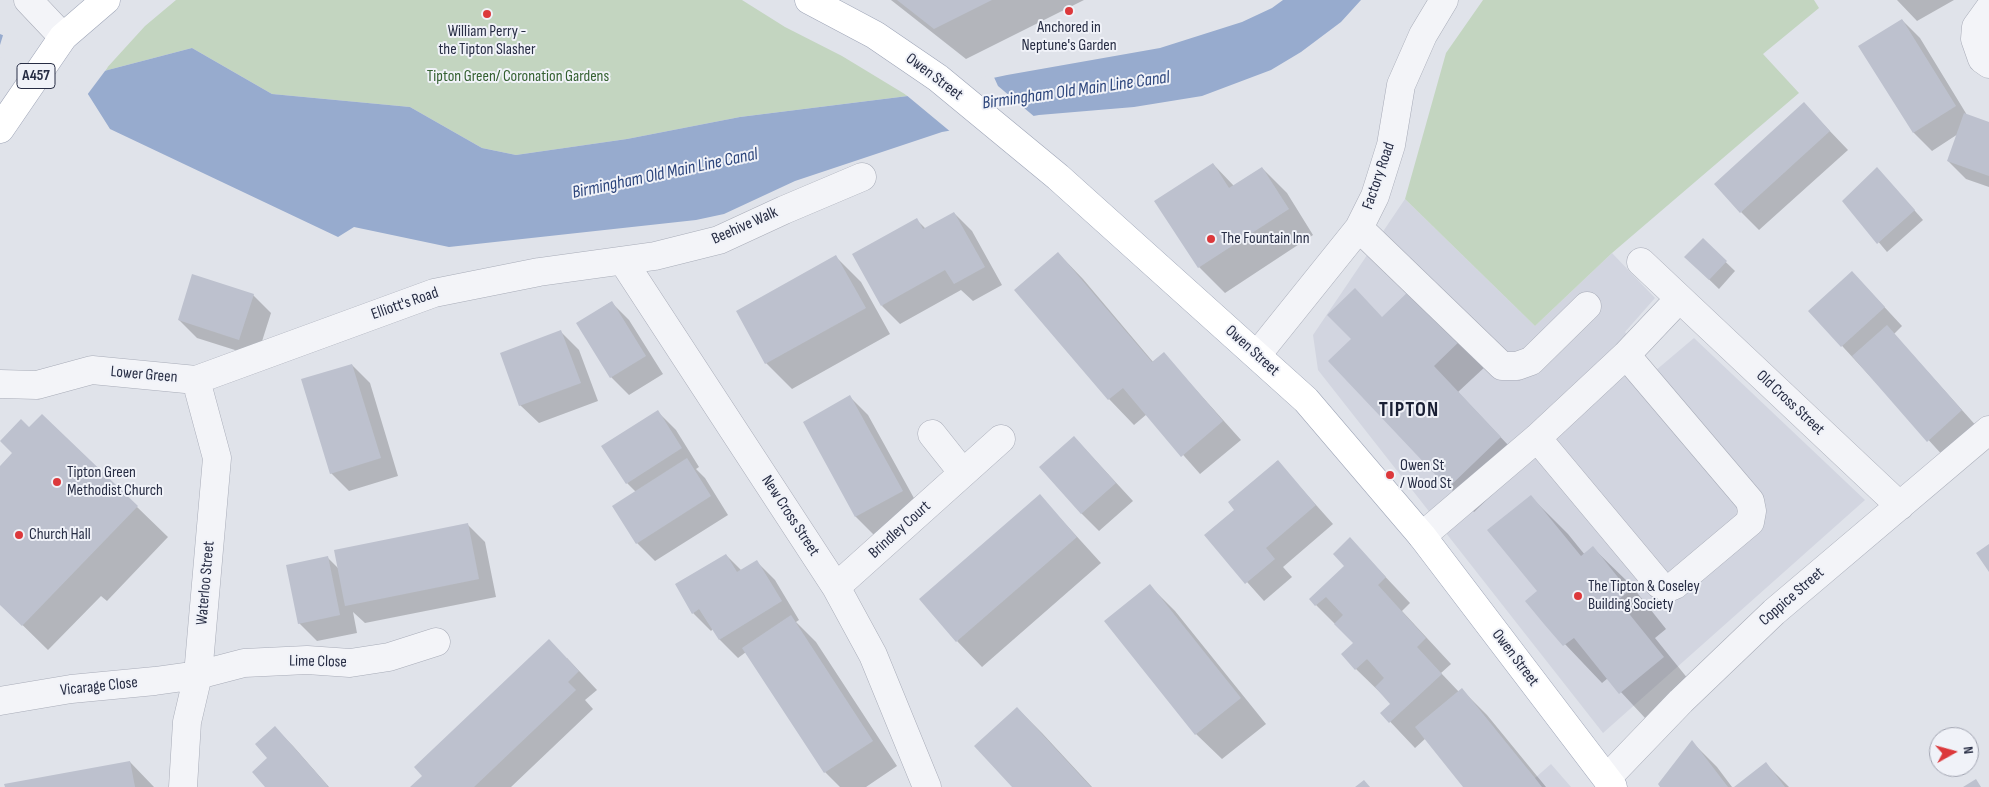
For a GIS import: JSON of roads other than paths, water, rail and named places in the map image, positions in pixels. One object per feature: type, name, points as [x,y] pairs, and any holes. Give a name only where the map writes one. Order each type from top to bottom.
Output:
[{"type":"main road","name":"A457","points":[[4,122],[63,37],[106,0]]},
{"type":"main road","name":"Owen Street","points":[[809,0],[875,35],[938,78],[1036,158],[1306,400],[1422,536],[1610,783]]},
{"type":"street","points":[[28,0],[63,37]]},
{"type":"street","name":"Factory Road","points":[[1257,356],[1359,228],[1375,196],[1391,145],[1401,85],[1423,34],[1444,0]]},
{"type":"street","points":[[1989,9],[1976,27],[1975,39],[1982,59],[1989,64]]},
{"type":"street","name":"Beehive Walk","points":[[623,261],[655,256],[719,240],[862,177]]},
{"type":"street","points":[[1359,228],[1502,366],[1516,366],[1531,361],[1587,306]]},
{"type":"street","name":"Elliott's Road","points":[[196,380],[434,293],[540,272],[623,261]]},
{"type":"street","name":"New Cross Street","points":[[623,261],[836,587],[873,655],[927,787]]},
{"type":"street","name":"Old Cross Street","points":[[1641,262],[1900,506]]},
{"type":"street","points":[[1422,536],[1537,438],[1633,347],[1679,299]]},
{"type":"street","points":[[1537,438],[1659,584],[1668,588],[1676,585],[1750,522],[1752,511],[1750,501],[1633,347]]},
{"type":"street","name":"Lower Green","points":[[0,384],[37,385],[92,370],[196,380]]},
{"type":"street","name":"Waterloo Street","points":[[183,787],[187,722],[198,675],[217,458],[196,380]]},
{"type":"street","name":"Coppice Street","points":[[1610,783],[1681,701],[1774,612],[1989,430]]},
{"type":"street","points":[[932,434],[963,473]]},
{"type":"street","name":"Brindley Court","points":[[836,587],[1001,439]]},
{"type":"street","name":"Lime Close","points":[[198,675],[244,663],[307,660],[350,663],[389,657],[436,642]]},
{"type":"street","name":"Vicarage Close","points":[[0,701],[71,689],[198,675]]},
{"type":"water","name":"Birmingham Old Main Line Canal","points":[[1283,0],[1361,0],[1341,22],[1301,52],[1271,70],[1202,96],[1134,107],[1039,115],[942,132],[795,181],[724,214],[696,220],[449,247],[354,227],[338,237],[110,129],[86,91],[0,54],[0,34],[98,75],[104,71],[192,48],[272,94],[410,107],[482,148],[516,155],[627,139],[740,117],[908,96],[1007,75],[1160,48],[1242,22],[1272,8]]},
{"type":"place","name":"Anchored in Neptune's Garden","points":[[1069,11]]},
{"type":"place","name":"William Perry - the Tipton Slasher","points":[[487,14]]},
{"type":"place","name":"The Fountain Inn","points":[[1211,239]]},
{"type":"place","name":"Owen St / Wood St","points":[[1390,475]]},
{"type":"place","name":"Tipton Green Methodist Church","points":[[57,482]]},
{"type":"place","name":"Church Hall","points":[[19,535]]},
{"type":"place","name":"The Tipton & Coseley Building Society","points":[[1578,596]]},
{"type":"district","name":"TIPTON","points":[[1409,411]]},
{"type":"park label","name":"Tipton Green/ Coronation Gardens","points":[[518,77]]}]
